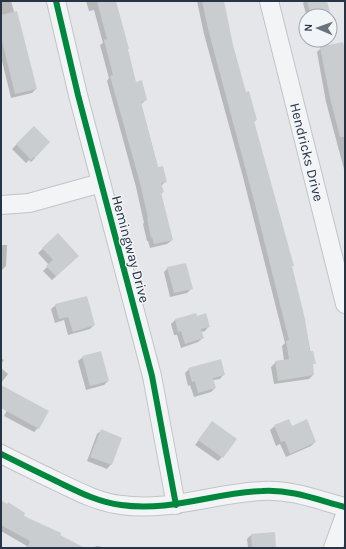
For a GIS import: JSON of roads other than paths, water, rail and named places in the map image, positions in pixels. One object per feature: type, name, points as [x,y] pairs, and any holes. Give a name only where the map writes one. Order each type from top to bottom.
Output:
[{"type":"street","name":"Hemingway Drive","points":[[56,1],[101,183],[152,376],[176,505]]},
{"type":"street","name":"Hendricks Drive","points":[[269,1],[345,304]]},
{"type":"street","points":[[1,206],[29,203],[101,183]]},
{"type":"street","points":[[1,454],[93,499],[120,505],[148,507],[176,505],[236,493],[263,490],[292,492],[345,507]]},
{"type":"street","points":[[333,548],[345,514]]}]
